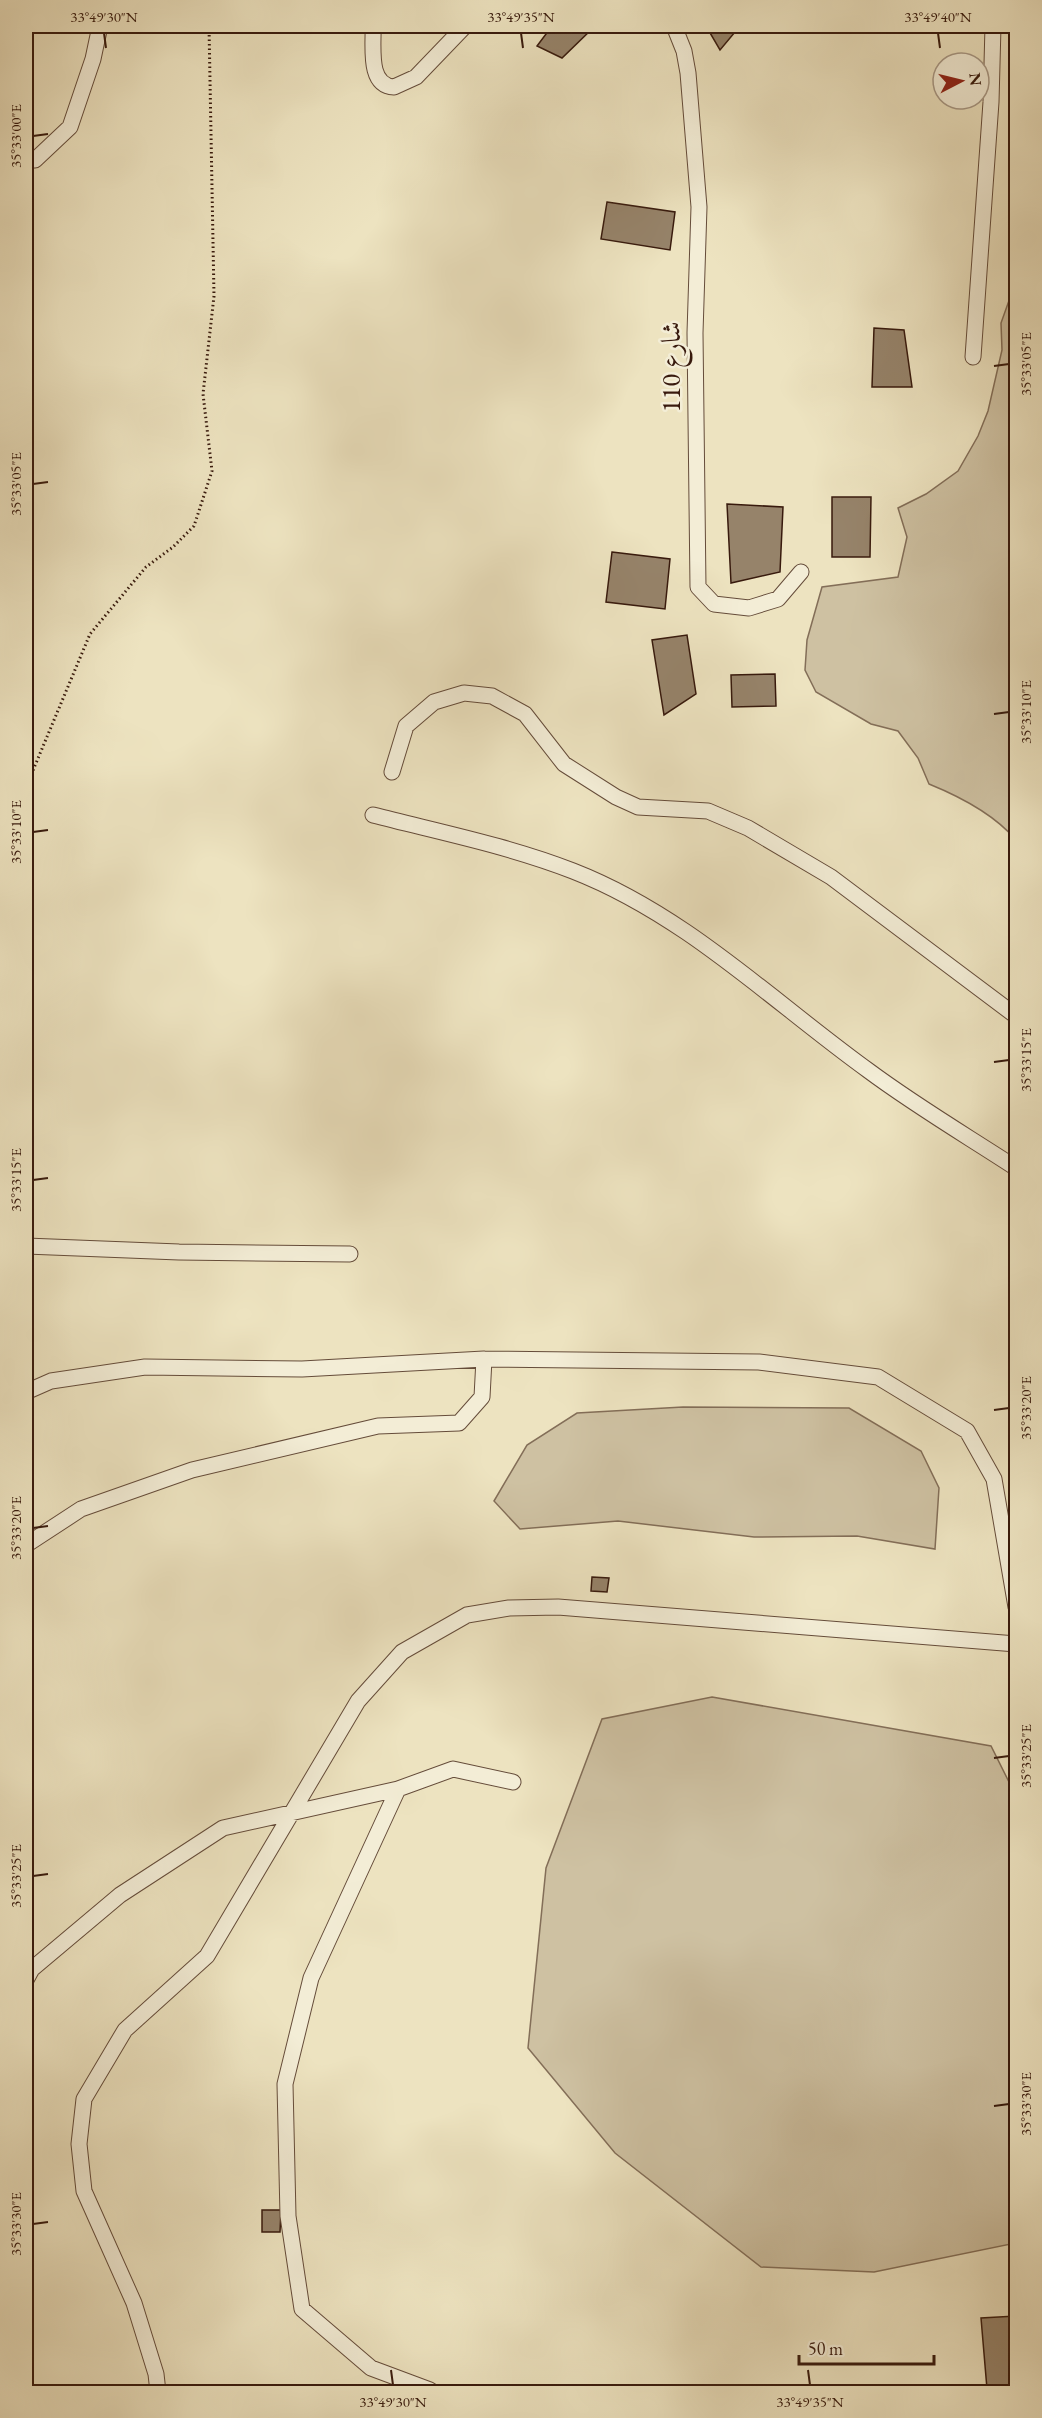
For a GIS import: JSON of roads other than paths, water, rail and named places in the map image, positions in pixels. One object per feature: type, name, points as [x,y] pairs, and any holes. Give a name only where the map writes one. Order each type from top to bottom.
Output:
[{"type":"street","points":[[26,159],[35,160],[70,127],[93,59],[100,26]]},
{"type":"street","points":[[374,26],[376,77],[381,84],[394,87],[416,76],[465,26]]},
{"type":"street","name":"شارع 110","points":[[674,26],[684,51],[688,73],[699,207],[695,333],[698,587],[714,604],[749,608],[778,599],[801,572]]},
{"type":"street","points":[[973,357],[991,102],[993,26]]},
{"type":"street","points":[[392,772],[406,726],[434,702],[464,693],[492,696],[525,714],[564,764],[616,797],[638,807],[708,811],[748,828],[831,877],[1017,1016]]},
{"type":"street","points":[[373,815],[498,848],[574,872],[665,917],[758,984],[869,1072],[1017,1168]]},
{"type":"street","points":[[26,1246],[179,1252],[350,1254]]},
{"type":"street","points":[[26,1392],[51,1381],[145,1367],[302,1369],[484,1359],[759,1362],[878,1377],[967,1431],[994,1479],[1016,1605]]},
{"type":"street","points":[[26,1545],[81,1509],[192,1470],[378,1426],[459,1423],[482,1397],[484,1359]]},
{"type":"street","points":[[158,2392],[156,2373],[134,2303],[84,2191],[79,2144],[84,2099],[125,2030],[207,1956],[358,1701],[402,1652],[467,1615],[509,1608],[558,1607],[1017,1644]]},
{"type":"street","points":[[26,1980],[32,1969],[120,1895],[223,1828],[398,1790],[453,1769],[513,1782]]},
{"type":"street","points":[[398,1790],[311,1978],[285,2084],[288,2216],[302,2309],[371,2368],[430,2390]]}]
